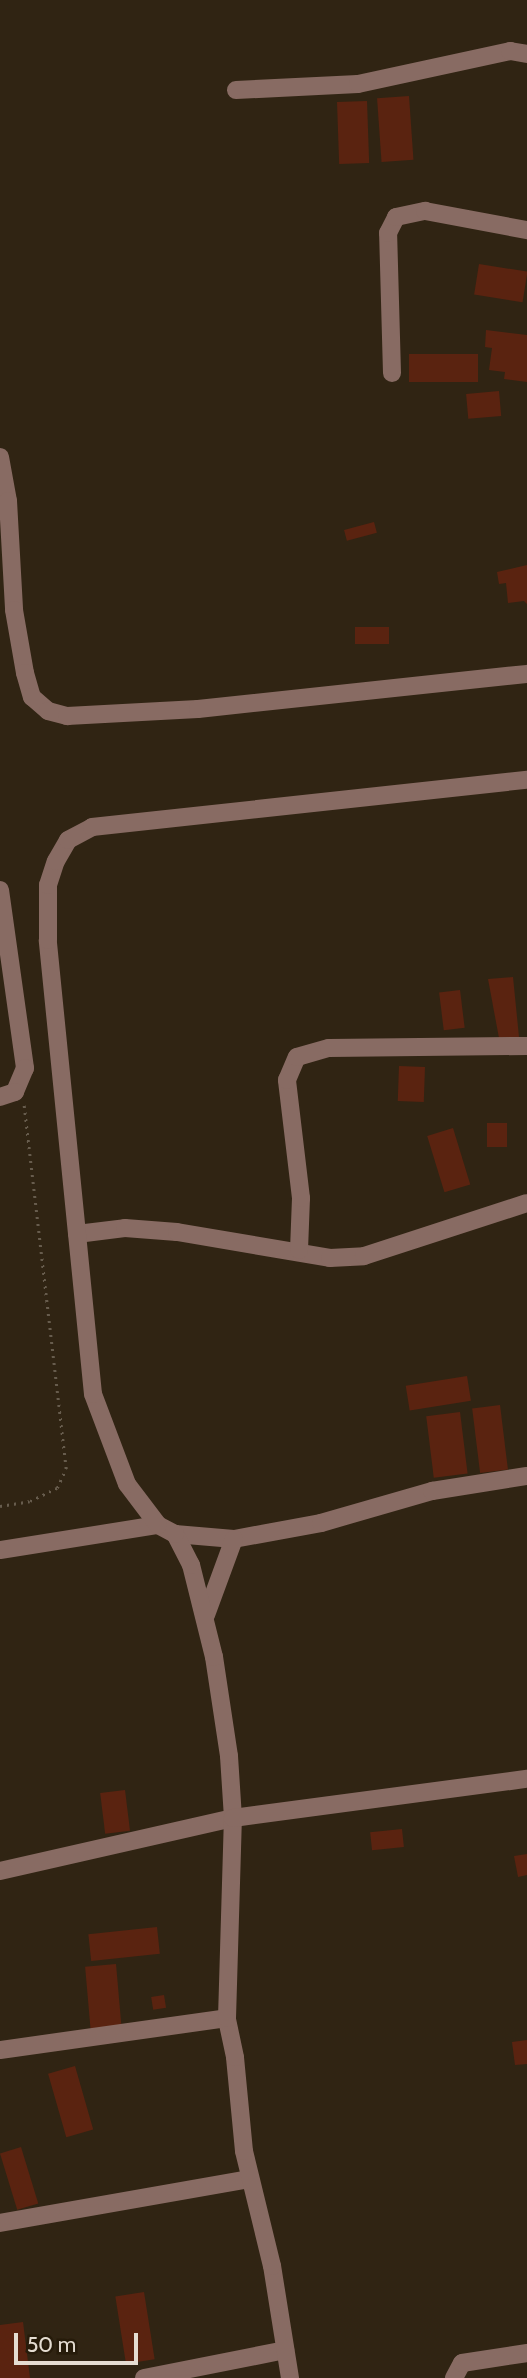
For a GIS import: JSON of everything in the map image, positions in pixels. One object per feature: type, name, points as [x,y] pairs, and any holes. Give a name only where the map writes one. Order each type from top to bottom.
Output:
[{"type":"street","points":[[236,90],[358,84],[510,51],[527,54]]},
{"type":"street","points":[[392,373],[388,233],[396,217],[425,211],[527,230]]},
{"type":"street","points":[[0,457],[8,501],[14,610],[25,673],[33,697],[48,711],[67,716],[198,709],[527,674]]},
{"type":"street","points":[[527,780],[92,827],[68,839],[56,860],[47,903],[93,1394],[127,1484],[158,1525],[175,1534],[234,1539],[321,1523],[432,1491],[527,1476]]},
{"type":"street","points":[[0,890],[25,1068],[21,1085],[15,1093],[0,1097]]},
{"type":"street","points":[[299,1250],[301,1198],[287,1080],[297,1057],[329,1048],[527,1046]]},
{"type":"street","points":[[77,1234],[151,1230],[299,1250],[330,1258],[364,1256],[527,1203]]},
{"type":"street","points":[[0,1550],[158,1525]]},
{"type":"street","points":[[175,1534],[206,1615],[229,1756],[233,1818],[227,2018],[250,2179],[278,2292],[290,2378]]},
{"type":"street","points":[[206,1615],[234,1539]]},
{"type":"street","points":[[0,1871],[233,1818],[527,1779]]},
{"type":"street","points":[[0,2050],[227,2018]]},
{"type":"street","points":[[0,2223],[250,2179]]},
{"type":"street","points":[[144,2378],[285,2350]]},
{"type":"street","points":[[454,2378],[462,2364],[527,2353]]},
{"type":"path","points":[[0,1506],[30,1501],[57,1488],[66,1469],[21,1085]]},
{"type":"building","points":[[409,96],[413,160],[382,162],[377,98]]},
{"type":"building","points":[[367,101],[369,163],[339,164],[337,102]]},
{"type":"building","points":[[479,264],[527,272],[523,302],[474,295]]},
{"type":"building","points":[[486,330],[527,335],[527,382],[504,379],[505,372],[489,370],[492,348],[485,347]]},
{"type":"building","points":[[409,354],[478,354],[478,382],[409,382]]},
{"type":"building","points":[[499,391],[501,416],[468,419],[466,394]]},
{"type":"building","points":[[374,522],[377,533],[347,541],[344,530]]},
{"type":"building","points":[[527,565],[527,604],[524,601],[508,603],[506,583],[499,584],[497,572]]},
{"type":"building","points":[[355,627],[389,627],[389,644],[355,644]]},
{"type":"building","points":[[513,977],[519,1037],[499,1038],[488,979]]},
{"type":"building","points":[[460,990],[465,1028],[444,1030],[439,993]]},
{"type":"building","points":[[399,1066],[425,1067],[424,1102],[398,1101]]},
{"type":"building","points":[[487,1123],[507,1123],[507,1147],[487,1147]]},
{"type":"building","points":[[453,1128],[470,1184],[444,1192],[427,1136]]},
{"type":"building","points":[[467,1376],[471,1401],[410,1410],[406,1386]]},
{"type":"building","points":[[500,1405],[508,1470],[480,1473],[472,1408]]},
{"type":"building","points":[[460,1412],[468,1474],[434,1478],[426,1416]]},
{"type":"building","points":[[125,1790],[130,1831],[105,1834],[100,1793]]},
{"type":"building","points":[[402,1829],[404,1847],[372,1850],[370,1832]]},
{"type":"building","points":[[527,1854],[527,1875],[518,1877],[514,1856]]},
{"type":"building","points":[[157,1927],[160,1954],[91,1961],[88,1934]]},
{"type":"building","points":[[116,1964],[121,2026],[91,2028],[85,1967]]},
{"type":"building","points":[[164,1995],[166,2008],[153,2010],[151,1997]]},
{"type":"building","points":[[527,2040],[527,2064],[515,2065],[512,2042]]},
{"type":"building","points":[[75,2066],[93,2129],[66,2137],[48,2074]]},
{"type":"building","points":[[21,2147],[38,2203],[17,2210],[0,2153]]},
{"type":"building","points":[[144,2292],[155,2359],[126,2364],[115,2297]]},
{"type":"building","points":[[23,2322],[30,2378],[0,2378],[0,2325]]}]
